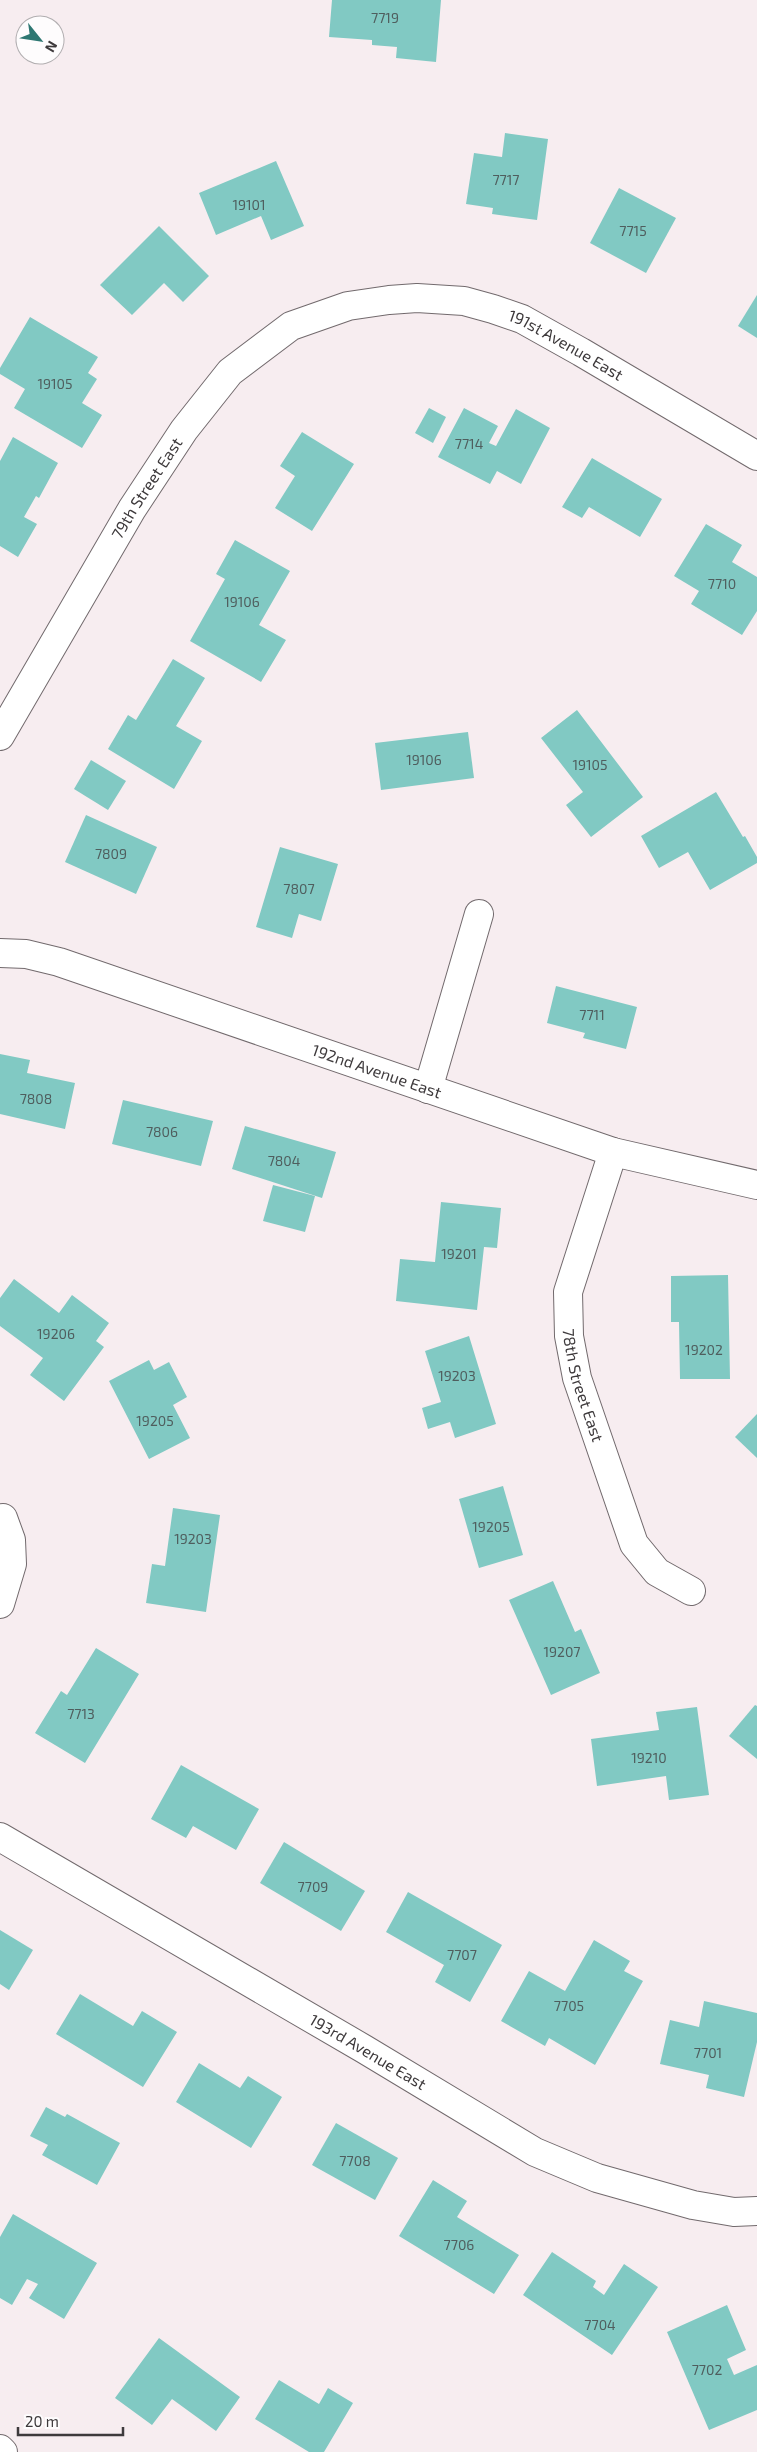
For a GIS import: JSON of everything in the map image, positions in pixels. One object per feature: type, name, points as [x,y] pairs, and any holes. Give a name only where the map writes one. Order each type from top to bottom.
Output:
[{"type":"street","name":"191st Avenue East","points":[[356,306],[417,298],[454,301],[493,309],[522,319],[757,456]]},
{"type":"street","name":"79th Street East","points":[[0,736],[132,509],[184,430],[230,372],[291,326],[348,306],[356,306]]},
{"type":"street","points":[[428,1088],[479,914]]},
{"type":"street","name":"192nd Avenue East","points":[[0,952],[26,954],[59,962],[613,1152],[757,1185]]},
{"type":"street","name":"78th Street East","points":[[613,1152],[568,1292],[569,1336],[577,1378],[634,1544],[657,1572],[691,1591]]},
{"type":"street","points":[[0,1604],[12,1564],[11,1540],[3,1518]]},
{"type":"street","name":"193rd Avenue East","points":[[0,1837],[364,2049],[535,2152],[597,2178],[693,2205],[734,2212],[757,2211]]},
{"type":"street","points":[[0,2449],[3,2452]]},
{"type":"building","points":[[332,0],[441,0],[436,62],[396,58],[397,47],[372,45],[372,40],[329,37]]},
{"type":"building","points":[[505,133],[548,139],[537,220],[492,214],[493,208],[466,204],[474,153],[502,157]]},
{"type":"building","points":[[276,161],[304,226],[271,240],[261,216],[216,235],[199,193]]},
{"type":"building","points":[[619,188],[676,218],[646,273],[590,243]]},
{"type":"building","points":[[159,226],[209,276],[183,302],[164,283],[132,315],[100,285]]},
{"type":"building","points":[[757,295],[757,338],[738,326]]},
{"type":"building","points":[[30,317],[98,357],[88,373],[97,379],[82,403],[102,415],[82,448],[14,408],[25,389],[0,374],[0,368]]},
{"type":"building","points":[[429,408],[446,417],[433,443],[415,433]]},
{"type":"building","points":[[464,408],[498,426],[489,443],[496,446],[516,409],[550,428],[521,484],[497,471],[490,484],[438,457]]},
{"type":"building","points":[[302,432],[354,464],[312,531],[275,508],[295,476],[280,466]]},
{"type":"building","points":[[13,437],[58,463],[39,498],[36,496],[24,517],[37,524],[18,557],[0,546],[0,461]]},
{"type":"building","points":[[592,458],[662,499],[640,537],[589,507],[582,518],[562,507]]},
{"type":"building","points":[[706,524],[742,545],[732,562],[757,577],[757,611],[742,635],[691,604],[699,591],[674,576]]},
{"type":"building","points":[[235,540],[290,571],[259,625],[286,640],[261,682],[190,641],[225,579],[216,574]]},
{"type":"building","points":[[173,659],[205,678],[176,726],[202,741],[174,789],[108,749],[128,715],[136,720]]},
{"type":"building","points":[[577,710],[643,797],[591,837],[566,805],[583,792],[541,738]]},
{"type":"building","points":[[468,732],[474,778],[381,790],[375,743]]},
{"type":"building","points":[[91,760],[126,781],[108,810],[74,789]]},
{"type":"building","points":[[716,792],[743,837],[745,836],[757,857],[757,863],[710,890],[688,852],[659,868],[641,836]]},
{"type":"building","points":[[86,815],[157,847],[136,894],[65,862]]},
{"type":"building","points":[[280,847],[338,864],[321,921],[299,914],[292,938],[256,927]]},
{"type":"building","points":[[556,986],[637,1007],[626,1049],[583,1038],[585,1033],[547,1023]]},
{"type":"building","points":[[0,1054],[30,1060],[27,1073],[75,1083],[65,1129],[0,1114]]},
{"type":"building","points":[[123,1100],[213,1121],[201,1166],[112,1144]]},
{"type":"building","points":[[245,1126],[336,1152],[322,1198],[232,1169]]},
{"type":"building","points":[[273,1185],[315,1196],[305,1232],[263,1221]]},
{"type":"building","points":[[441,1202],[501,1208],[497,1248],[484,1247],[477,1310],[396,1301],[400,1259],[435,1262]]},
{"type":"building","points":[[728,1275],[730,1379],[680,1379],[679,1322],[671,1322],[671,1276]]},
{"type":"building","points":[[14,1279],[59,1313],[72,1295],[109,1323],[96,1341],[104,1347],[64,1401],[30,1375],[43,1358],[0,1326],[0,1298]]},
{"type":"building","points":[[469,1336],[496,1424],[455,1438],[450,1422],[428,1429],[422,1408],[441,1402],[425,1351]]},
{"type":"building","points":[[149,1360],[154,1370],[169,1362],[187,1397],[173,1405],[190,1438],[149,1459],[109,1381]]},
{"type":"building","points":[[757,1414],[757,1458],[735,1437]]},
{"type":"building","points":[[503,1486],[523,1555],[479,1568],[459,1499]]},
{"type":"building","points":[[173,1508],[220,1515],[206,1612],[146,1603],[152,1564],[165,1566]]},
{"type":"building","points":[[553,1581],[575,1632],[581,1629],[600,1673],[551,1695],[509,1600]]},
{"type":"building","points":[[96,1648],[139,1674],[85,1763],[35,1733],[61,1691],[67,1695]]},
{"type":"building","points":[[755,1705],[757,1706],[757,1759],[729,1736]]},
{"type":"building","points":[[697,1707],[709,1795],[669,1800],[666,1776],[597,1786],[591,1739],[659,1730],[656,1712]]},
{"type":"building","points":[[181,1765],[259,1809],[236,1850],[193,1826],[186,1838],[151,1819]]},
{"type":"building","points":[[284,1842],[365,1891],[341,1931],[260,1883]]},
{"type":"building","points":[[408,1892],[502,1945],[470,2002],[435,1982],[444,1965],[386,1932]]},
{"type":"building","points":[[0,1930],[33,1950],[9,1990],[0,1984]]},
{"type":"building","points":[[594,1940],[630,1961],[624,1971],[643,1981],[595,2065],[549,2038],[545,2046],[501,2021],[529,1971],[565,1991]]},
{"type":"building","points":[[80,1994],[133,2026],[142,2011],[177,2032],[143,2087],[56,2034]]},
{"type":"building","points":[[704,2001],[757,2013],[757,2042],[744,2097],[706,2088],[709,2075],[660,2064],[670,2020],[699,2027]]},
{"type":"building","points":[[199,2063],[240,2088],[248,2076],[282,2097],[251,2148],[176,2102]]},
{"type":"building","points":[[46,2107],[65,2117],[67,2114],[120,2143],[97,2185],[42,2155],[48,2145],[30,2136]]},
{"type":"building","points":[[336,2123],[398,2158],[375,2200],[312,2165]]},
{"type":"building","points":[[433,2180],[467,2201],[457,2217],[519,2255],[494,2294],[399,2236]]},
{"type":"building","points":[[13,2214],[97,2263],[64,2319],[29,2298],[38,2284],[27,2279],[12,2305],[0,2298],[0,2237]]},
{"type":"building","points":[[552,2252],[596,2281],[593,2287],[604,2295],[624,2264],[658,2287],[612,2355],[523,2295]]},
{"type":"building","points":[[727,2305],[746,2350],[727,2359],[734,2375],[757,2365],[757,2410],[709,2430],[667,2332]]},
{"type":"building","points":[[159,2338],[240,2397],[216,2431],[172,2399],[152,2425],[115,2398]]},
{"type":"building","points":[[279,2380],[319,2404],[328,2388],[353,2403],[324,2452],[309,2452],[255,2419]]}]
